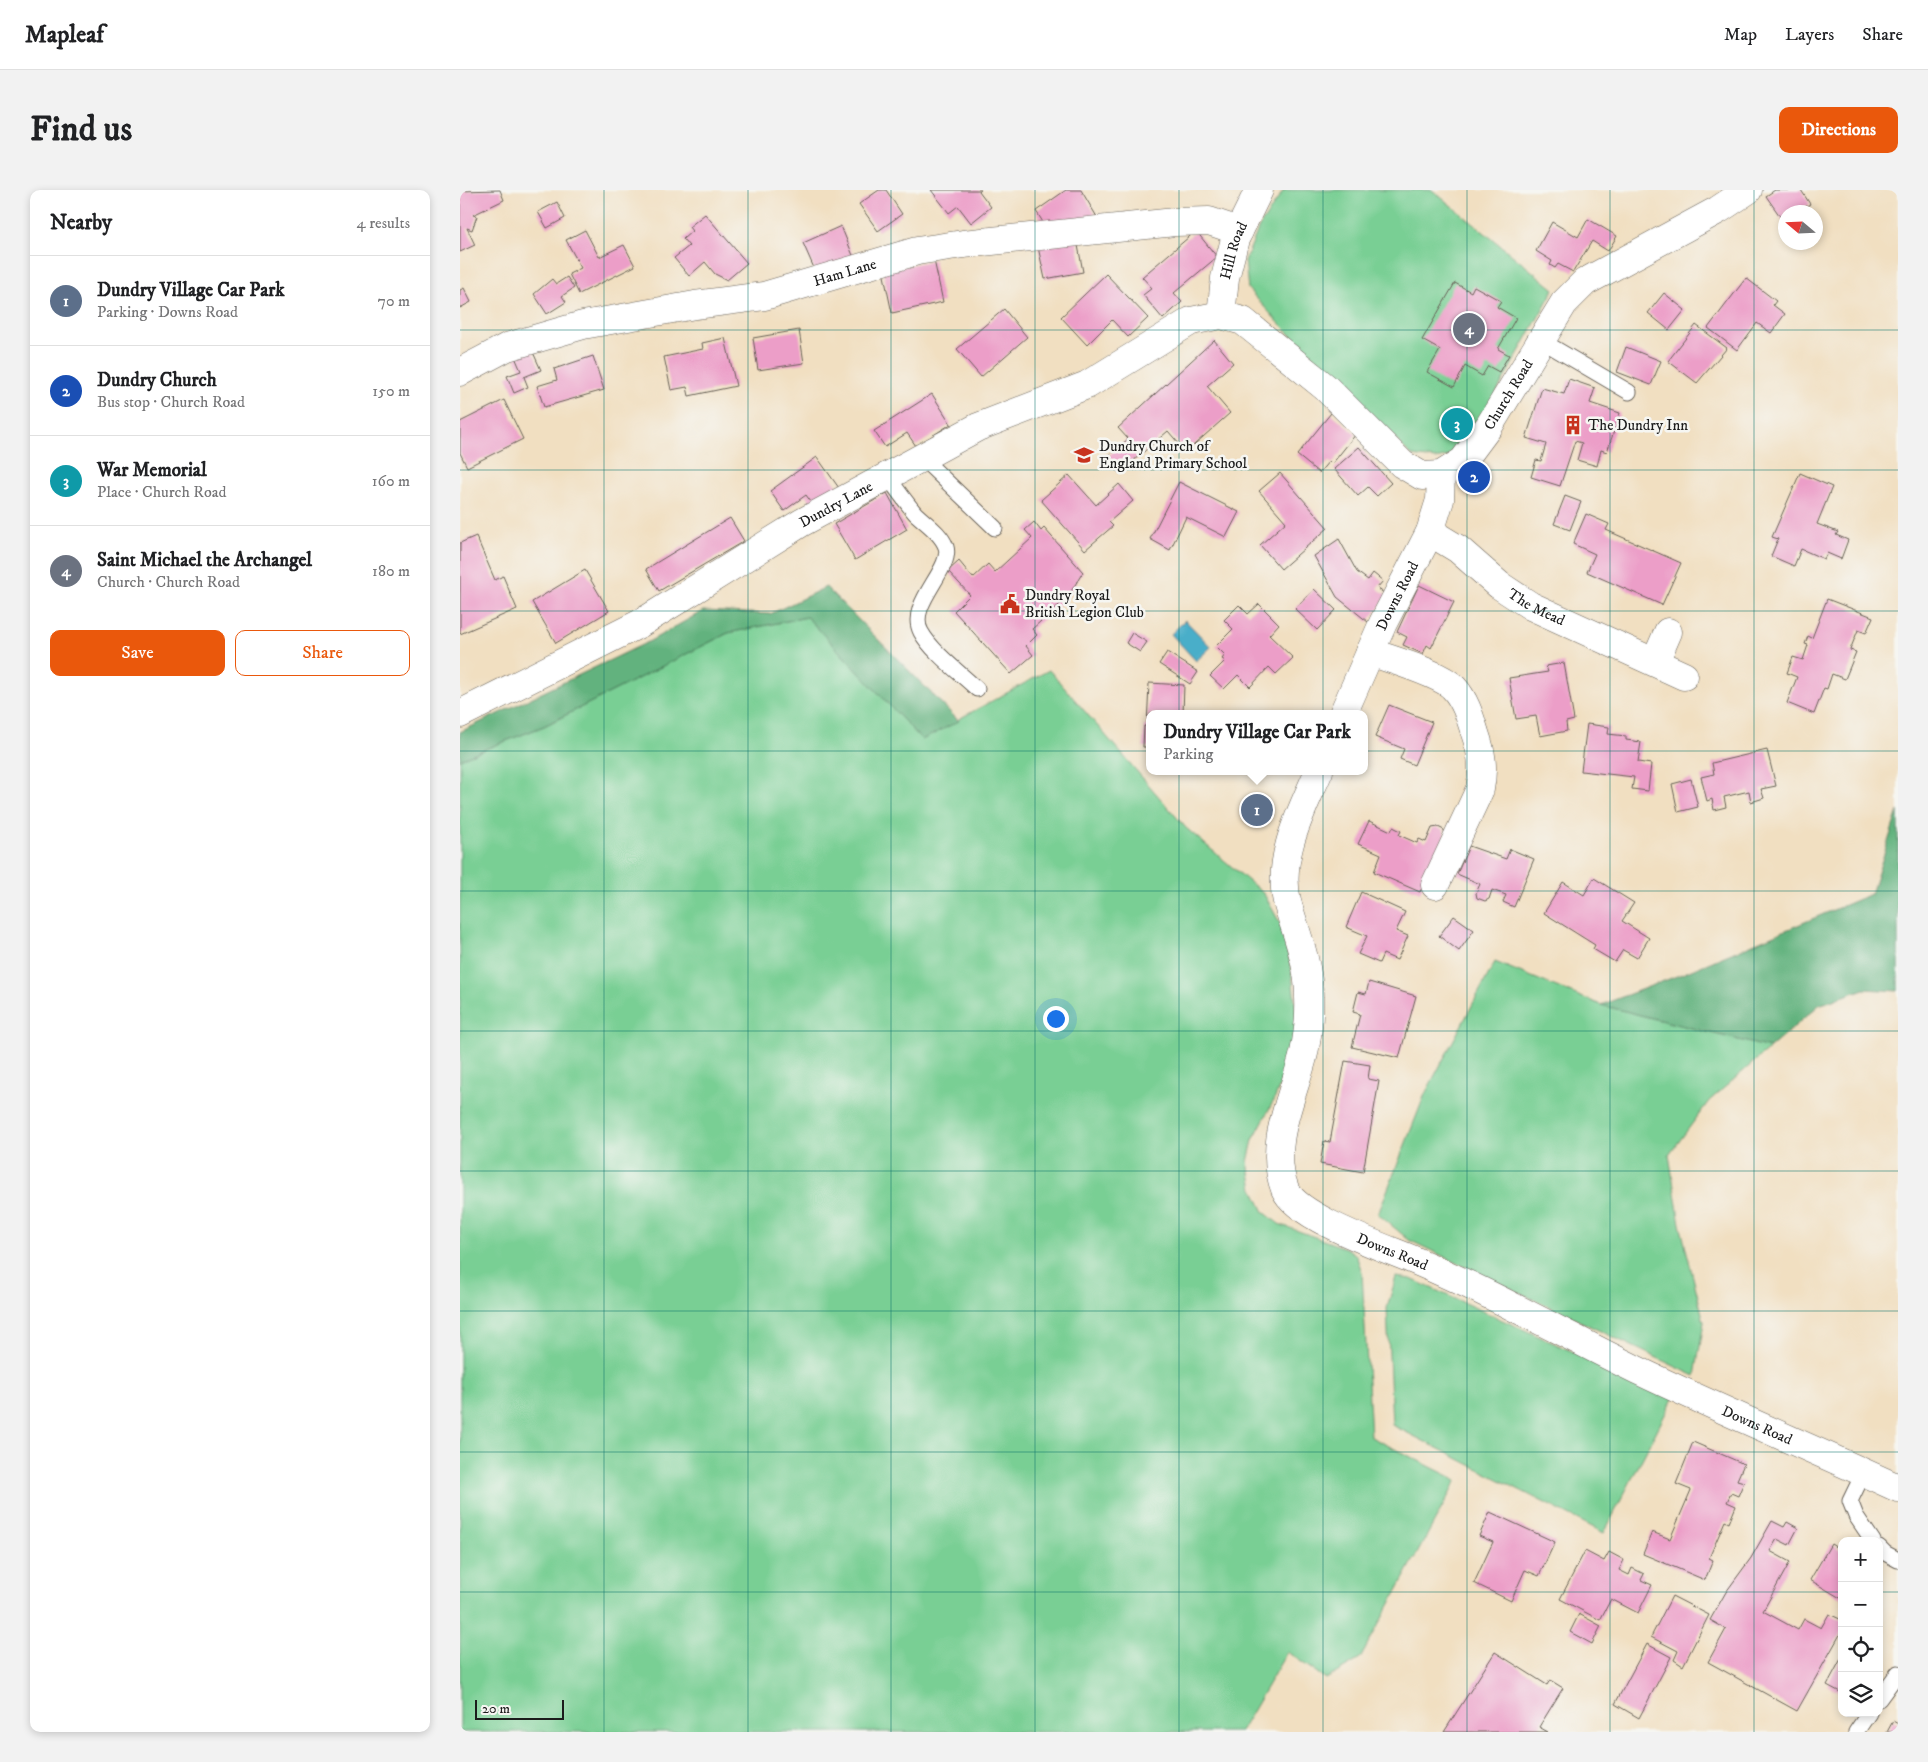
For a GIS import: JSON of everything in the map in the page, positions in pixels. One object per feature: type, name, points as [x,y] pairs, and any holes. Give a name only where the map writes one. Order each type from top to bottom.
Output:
[{"type":"street","name":"Hill Road","points":[[1221,315],[1225,278],[1239,231],[1259,190]]},
{"type":"street","name":"Church Road","points":[[1440,475],[1463,461],[1489,426],[1564,303],[1585,282],[1718,210],[1748,190]]},
{"type":"street","name":"Ham Lane","points":[[460,372],[507,347],[583,325],[696,305],[764,296],[917,252],[963,244],[1175,222],[1208,221],[1239,231]]},
{"type":"street","name":"Dundry Lane","points":[[460,714],[641,623],[801,522],[978,427],[1087,385],[1191,321],[1221,315]]},
{"type":"street","points":[[1221,315],[1242,322],[1325,387],[1402,464],[1422,476],[1440,475]]},
{"type":"street","name":"Downs Road","points":[[1345,710],[1382,622],[1430,532],[1440,500],[1440,475]]},
{"type":"street","name":"The Mead","points":[[1430,532],[1458,549],[1499,585],[1531,606],[1684,676]]},
{"type":"street","points":[[1655,662],[1668,632]]},
{"type":"street","points":[[1370,652],[1440,678],[1453,688],[1464,703],[1482,755],[1483,773],[1480,789],[1435,885]]},
{"type":"street","name":"Downs Road","points":[[1317,775],[1292,835],[1285,873],[1287,903],[1299,935],[1309,980],[1310,1020],[1303,1055],[1287,1106],[1280,1141],[1281,1172],[1286,1192],[1302,1209],[1346,1231],[1452,1276],[1637,1370],[1898,1488]]},
{"type":"lane","points":[[1542,341],[1629,392]]},
{"type":"lane","points":[[921,457],[995,528]]},
{"type":"lane","points":[[887,476],[915,513],[941,538],[946,548],[945,559],[930,586],[918,620],[920,631],[930,644],[977,689]]},
{"type":"lane","points":[[1864,1472],[1850,1501],[1856,1516],[1870,1537]]},
{"type":"lane","points":[[1883,1551],[1898,1560]]},
{"type":"lane","points":[[1883,1694],[1898,1673]]},
{"type":"lane","points":[[1856,1732],[1866,1717]]},
{"type":"green space","points":[[1284,190],[1432,190],[1554,289],[1476,429],[1456,455],[1435,459],[1412,456],[1279,323],[1248,289],[1245,261],[1259,227]]},
{"type":"green space","points":[[826,587],[959,721],[922,740],[807,617],[728,633],[544,726],[460,759],[460,732],[650,641],[703,611],[770,614]]},
{"type":"green space","points":[[807,617],[922,739],[1049,670],[1186,828],[1264,894],[1280,923],[1291,966],[1297,1019],[1294,1049],[1275,1098],[1253,1140],[1248,1162],[1253,1189],[1264,1212],[1279,1224],[1348,1249],[1356,1255],[1362,1272],[1371,1437],[1457,1480],[1360,1659],[1326,1679],[1287,1652],[1240,1732],[460,1732],[460,759],[544,726],[728,633]]},
{"type":"green space","points":[[1898,811],[1898,991],[1864,989],[1819,1005],[1770,1048],[1601,1005],[1682,974],[1871,894]]},
{"type":"green space","points":[[1495,962],[1601,1005],[1770,1048],[1709,1101],[1669,1155],[1680,1224],[1704,1322],[1695,1376],[1409,1240],[1378,1214],[1425,1094]]},
{"type":"green space","points":[[1396,1277],[1411,1279],[1674,1397],[1604,1533],[1392,1425],[1387,1308]]},
{"type":"water","points":[[1185,620],[1211,647],[1196,661],[1171,634]]},
{"type":"building","points":[[500,190],[504,200],[473,215],[477,216],[472,230],[467,228],[475,245],[460,252],[460,191]]},
{"type":"building","points":[[879,190],[886,190],[902,214],[878,231],[859,204]]},
{"type":"building","points":[[931,190],[981,190],[979,191],[991,207],[971,223],[958,206],[949,213]]},
{"type":"building","points":[[1066,190],[1081,190],[1100,222],[1046,227],[1036,211]]},
{"type":"building","points":[[1775,190],[1801,190],[1810,204],[1778,205],[1778,213],[1766,196]]},
{"type":"building","points":[[557,202],[565,218],[547,228],[538,212]]},
{"type":"building","points":[[705,214],[747,263],[727,280],[715,274],[705,262],[689,276],[674,258],[689,246],[683,239],[692,231],[689,227]]},
{"type":"building","points":[[1588,219],[1617,236],[1608,251],[1592,241],[1573,272],[1558,264],[1555,268],[1550,265],[1552,261],[1536,251],[1552,222],[1578,237]]},
{"type":"building","points":[[841,226],[854,258],[817,275],[803,243]]},
{"type":"building","points":[[585,230],[599,257],[624,245],[635,266],[579,294],[569,274],[581,268],[566,240]]},
{"type":"building","points":[[1196,231],[1217,257],[1174,293],[1182,302],[1163,319],[1143,295],[1152,288],[1142,277]]},
{"type":"building","points":[[1077,240],[1083,272],[1045,279],[1038,247]]},
{"type":"building","points":[[934,260],[943,302],[892,313],[883,271]]},
{"type":"building","points":[[1106,274],[1148,318],[1128,337],[1112,320],[1087,345],[1061,317]]},
{"type":"building","points":[[567,277],[574,288],[562,296],[566,302],[547,314],[534,294],[552,279],[556,284]]},
{"type":"building","points":[[1746,278],[1776,301],[1773,305],[1785,314],[1771,333],[1757,323],[1737,350],[1708,328]]},
{"type":"building","points":[[1455,283],[1471,292],[1474,286],[1501,301],[1497,307],[1516,318],[1498,349],[1509,355],[1499,372],[1488,366],[1482,376],[1465,366],[1454,387],[1427,372],[1440,350],[1422,340]]},
{"type":"building","points":[[464,288],[471,302],[460,308],[460,290]]},
{"type":"building","points":[[1664,293],[1685,310],[1669,330],[1648,313]]},
{"type":"building","points":[[1004,309],[1027,337],[981,377],[957,349]]},
{"type":"building","points":[[1696,325],[1727,348],[1697,383],[1668,361]]},
{"type":"building","points":[[799,330],[804,363],[758,370],[753,338]]},
{"type":"building","points":[[725,338],[736,386],[689,396],[687,387],[671,390],[664,357],[703,349],[702,343]]},
{"type":"building","points":[[1214,340],[1233,363],[1207,386],[1230,413],[1186,452],[1168,431],[1119,473],[1106,458],[1128,439],[1118,428]]},
{"type":"building","points":[[1626,347],[1661,361],[1651,385],[1617,372]]},
{"type":"building","points":[[532,350],[541,370],[524,377],[528,387],[514,393],[507,376],[521,371],[515,357]]},
{"type":"building","points":[[593,356],[604,390],[544,407],[537,386],[557,380],[554,369]]},
{"type":"building","name":"The Dundry Inn","points":[[1569,379],[1595,388],[1590,403],[1620,413],[1607,452],[1601,450],[1597,466],[1577,460],[1582,443],[1575,441],[1560,486],[1531,477],[1536,460],[1541,461],[1546,444],[1526,438],[1542,388],[1564,394]]},
{"type":"building","points":[[932,394],[951,424],[916,446],[907,433],[885,447],[874,431]]},
{"type":"building","points":[[504,400],[523,439],[467,467],[460,453],[460,422]]},
{"type":"building","points":[[1331,413],[1356,434],[1332,464],[1329,461],[1319,473],[1297,455]]},
{"type":"building","points":[[1359,447],[1391,483],[1377,496],[1368,487],[1358,496],[1334,469]]},
{"type":"building","points":[[817,457],[839,488],[811,502],[806,495],[784,511],[770,491]]},
{"type":"building","points":[[1280,473],[1328,528],[1281,569],[1260,545],[1286,522],[1259,491]]},
{"type":"building","points":[[1800,473],[1832,487],[1817,524],[1838,532],[1836,535],[1848,540],[1841,559],[1827,553],[1824,559],[1801,549],[1794,566],[1771,556],[1778,539],[1772,537]]},
{"type":"building","points":[[1069,475],[1096,505],[1119,484],[1133,501],[1109,522],[1113,526],[1085,550],[1041,500]]},
{"type":"building","points":[[1179,482],[1239,512],[1226,537],[1186,517],[1170,550],[1150,539]]},
{"type":"building","points":[[887,493],[907,529],[855,560],[834,524]]},
{"type":"building","points":[[1565,496],[1581,502],[1570,530],[1554,524]]},
{"type":"building","points":[[1586,514],[1609,524],[1606,530],[1681,563],[1662,605],[1587,572],[1595,554],[1573,544]]},
{"type":"building","points":[[730,518],[744,541],[659,591],[646,569]]},
{"type":"building","name":"Dundry Royal British Legion Club","points":[[1034,522],[1041,531],[1044,528],[1083,572],[1067,598],[1032,629],[1037,635],[1026,646],[1033,655],[1011,674],[954,611],[970,595],[948,571],[959,561],[973,578],[988,564],[995,572],[1032,538],[1025,530]]},
{"type":"building","points":[[476,536],[495,580],[503,576],[517,609],[460,634],[460,543]]},
{"type":"building","points":[[1339,539],[1357,572],[1368,580],[1373,573],[1383,581],[1377,588],[1388,596],[1368,622],[1337,597],[1314,556]]},
{"type":"building","points":[[585,570],[609,611],[556,643],[532,602]]},
{"type":"building","points":[[1419,585],[1454,602],[1431,648],[1427,645],[1423,654],[1403,645],[1407,637],[1397,632]]},
{"type":"building","points":[[1314,589],[1336,610],[1317,630],[1295,609]]},
{"type":"building","points":[[1827,599],[1873,617],[1866,633],[1858,630],[1850,650],[1856,652],[1845,679],[1832,674],[1827,689],[1824,688],[1814,714],[1787,703],[1797,677],[1787,673],[1793,657],[1803,660],[1808,645],[1805,644],[1808,636],[1812,638]]},
{"type":"building","points":[[1259,604],[1279,624],[1269,635],[1293,658],[1276,674],[1269,667],[1250,687],[1238,675],[1224,689],[1210,676],[1225,661],[1222,659],[1225,655],[1216,646],[1233,629],[1224,620],[1239,605],[1248,614]]},
{"type":"building","points":[[1132,633],[1147,642],[1140,652],[1126,643]]},
{"type":"building","points":[[1167,652],[1198,672],[1190,684],[1159,664]]},
{"type":"building","points":[[1564,663],[1574,720],[1566,722],[1567,731],[1540,736],[1536,716],[1516,719],[1509,678],[1548,672],[1546,666]]},
{"type":"building","points":[[1149,683],[1184,685],[1183,710],[1148,710]]},
{"type":"building","points":[[1389,705],[1432,722],[1414,765],[1400,759],[1404,749],[1375,737]]},
{"type":"building","points":[[1587,724],[1609,727],[1608,734],[1626,736],[1626,740],[1641,742],[1638,762],[1651,764],[1648,791],[1632,789],[1634,777],[1581,771]]},
{"type":"building","points":[[1144,726],[1146,726],[1146,747],[1143,747]]},
{"type":"building","points":[[1767,750],[1776,786],[1761,789],[1764,798],[1751,802],[1749,791],[1724,797],[1726,807],[1714,810],[1712,799],[1707,801],[1701,777],[1714,774],[1712,763]]},
{"type":"building","points":[[1691,779],[1698,807],[1678,812],[1672,784]]},
{"type":"building","points":[[1369,821],[1391,831],[1393,827],[1401,831],[1399,835],[1417,843],[1419,839],[1426,842],[1432,828],[1438,827],[1444,830],[1445,836],[1420,892],[1374,872],[1381,854],[1358,844]]},
{"type":"building","points":[[1469,846],[1506,859],[1510,849],[1534,859],[1514,907],[1503,902],[1506,895],[1492,890],[1489,899],[1485,901],[1477,898],[1476,893],[1480,884],[1457,874]]},
{"type":"building","points":[[1594,878],[1634,903],[1622,921],[1649,938],[1637,958],[1623,950],[1615,962],[1593,949],[1595,945],[1544,913],[1563,882],[1584,895]]},
{"type":"building","points":[[1361,892],[1405,912],[1396,931],[1408,936],[1397,960],[1383,954],[1379,963],[1358,954],[1367,936],[1346,927]]},
{"type":"building","points":[[1454,916],[1474,930],[1459,951],[1439,936]]},
{"type":"building","points":[[1369,982],[1416,996],[1399,1058],[1352,1047],[1360,1014],[1353,1012],[1358,992],[1366,994]]},
{"type":"building","points":[[1345,1061],[1370,1065],[1368,1079],[1379,1081],[1363,1172],[1320,1164],[1324,1141],[1330,1142]]},
{"type":"building","points":[[1693,1442],[1744,1464],[1737,1480],[1744,1482],[1738,1496],[1731,1493],[1727,1502],[1736,1506],[1729,1523],[1725,1521],[1709,1558],[1713,1560],[1705,1580],[1643,1554],[1652,1532],[1670,1539],[1691,1490],[1676,1484]]},
{"type":"building","points":[[1490,1512],[1555,1542],[1539,1576],[1525,1570],[1511,1601],[1474,1583],[1493,1542],[1479,1536]]},
{"type":"building","points":[[1772,1521],[1784,1527],[1787,1522],[1798,1528],[1789,1545],[1777,1539],[1770,1551],[1790,1562],[1763,1611],[1798,1630],[1804,1619],[1821,1628],[1829,1614],[1838,1618],[1838,1638],[1797,1711],[1708,1662],[1726,1629],[1710,1620],[1726,1592],[1751,1558]]},
{"type":"building","points":[[1831,1544],[1838,1548],[1838,1597],[1810,1580]]},
{"type":"building","points":[[1585,1551],[1604,1561],[1609,1552],[1624,1560],[1619,1570],[1629,1575],[1632,1568],[1644,1574],[1641,1580],[1652,1585],[1638,1613],[1611,1599],[1600,1620],[1560,1599]]},
{"type":"building","points":[[1672,1596],[1709,1615],[1683,1666],[1674,1660],[1678,1651],[1651,1637]]},
{"type":"building","points":[[1579,1614],[1601,1626],[1592,1644],[1570,1632]]},
{"type":"building","points":[[1647,1644],[1671,1657],[1639,1718],[1615,1704]]},
{"type":"building","points":[[1495,1652],[1547,1685],[1550,1680],[1563,1688],[1539,1727],[1548,1732],[1444,1732]]},
{"type":"building","points":[[1838,1664],[1838,1691],[1827,1685]]},
{"type":"building","points":[[1893,1721],[1898,1724],[1898,1732],[1887,1732]]},
{"type":"place","name":"Saint Michael the Archangel","points":[[1469,329]]},
{"type":"place","name":"War Memorial","points":[[1457,424]]},
{"type":"place","name":"The Dundry Inn","points":[[1573,425]]},
{"type":"place","name":"Dundry Church of England Primary School","points":[[1084,455]]},
{"type":"place","name":"Dundry Church","points":[[1474,477]]},
{"type":"place","name":"Dundry Royal British Legion Club","points":[[1010,604]]},
{"type":"place","name":"Dundry Village Car Park","points":[[1257,810]]}]
